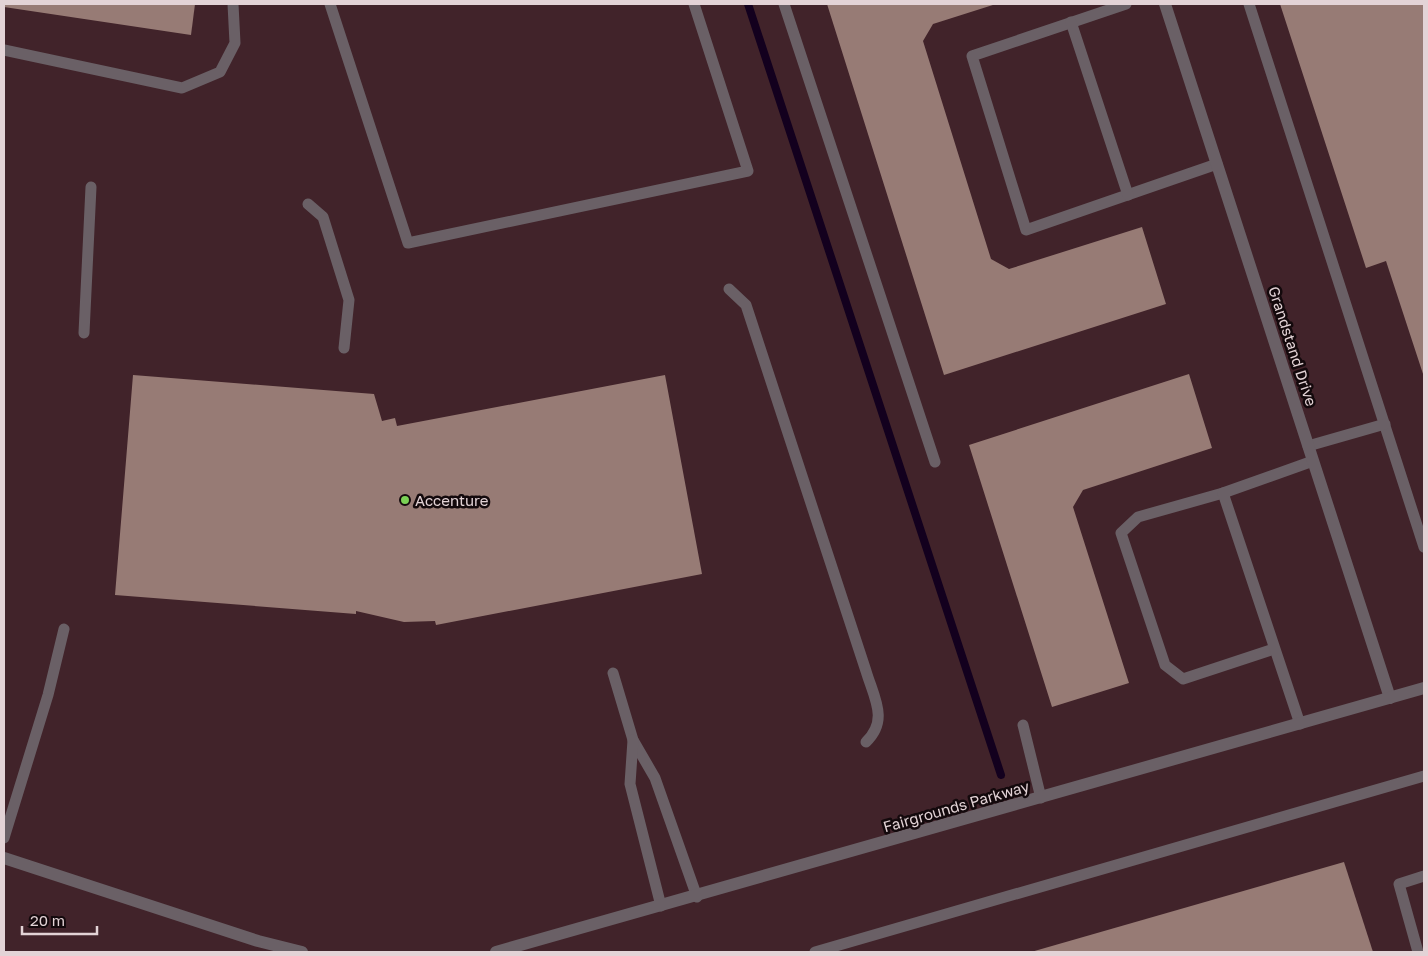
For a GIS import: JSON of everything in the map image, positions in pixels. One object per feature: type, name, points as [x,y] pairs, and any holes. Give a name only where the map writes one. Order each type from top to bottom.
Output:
[{"type":"street","name":"Grandstand Drive","points":[[1165,4],[1390,698]]},
{"type":"street","name":"Fairgrounds Parkway","points":[[496,952],[697,897],[1424,688]]},
{"type":"street","points":[[4,858],[258,941],[302,952]]},
{"type":"lane","points":[[4,50],[182,88],[220,72],[235,43],[232,4]]},
{"type":"lane","points":[[330,4],[408,243],[748,171],[694,4]]},
{"type":"lane","points":[[784,4],[936,462]]},
{"type":"lane","points":[[1126,4],[972,56],[1026,230],[1217,164]]},
{"type":"lane","points":[[1249,4],[1424,547]]},
{"type":"lane","points":[[1071,22],[1128,195]]},
{"type":"lane","points":[[84,333],[91,187]]},
{"type":"lane","points":[[308,204],[323,217],[349,300],[344,348]]},
{"type":"lane","points":[[728,289],[746,305],[866,671],[880,718],[876,733],[866,742]]},
{"type":"lane","points":[[1308,446],[1384,424]]},
{"type":"lane","points":[[1274,650],[1183,679],[1165,666],[1122,533],[1138,517],[1223,493],[1314,461]]},
{"type":"lane","points":[[1223,493],[1300,724]]},
{"type":"lane","points":[[4,838],[48,695],[64,629]]},
{"type":"lane","points":[[613,673],[633,740],[655,778],[697,897]]},
{"type":"lane","points":[[1023,725],[1041,798]]},
{"type":"lane","points":[[633,740],[630,784],[661,906]]},
{"type":"lane","points":[[815,952],[1424,776]]},
{"type":"lane","points":[[1418,952],[1399,884],[1424,876]]},
{"type":"shaded area","points":[[4,4],[1424,4],[1424,952],[4,952]]},
{"type":"building","points":[[4,4],[195,4],[191,35],[4,7]]},
{"type":"building","points":[[827,4],[996,4],[933,24],[923,41],[991,259],[1009,269],[1142,227],[1166,304],[944,375]]},
{"type":"building","points":[[1280,4],[1424,4],[1424,377],[1386,261],[1366,268]]},
{"type":"building","points":[[1189,374],[1212,448],[1083,490],[1073,507],[1129,683],[1052,707],[969,445]]},
{"type":"building","name":"Accenture","points":[[133,375],[374,394],[382,421],[395,418],[397,426],[665,375],[702,574],[436,625],[435,621],[404,622],[356,611],[356,614],[115,595]]},
{"type":"building","points":[[1344,862],[1373,952],[1031,952]]},
{"type":"waterway","points":[[748,4],[1001,775]]},
{"type":"place","name":"Accenture","points":[[405,500]]}]
